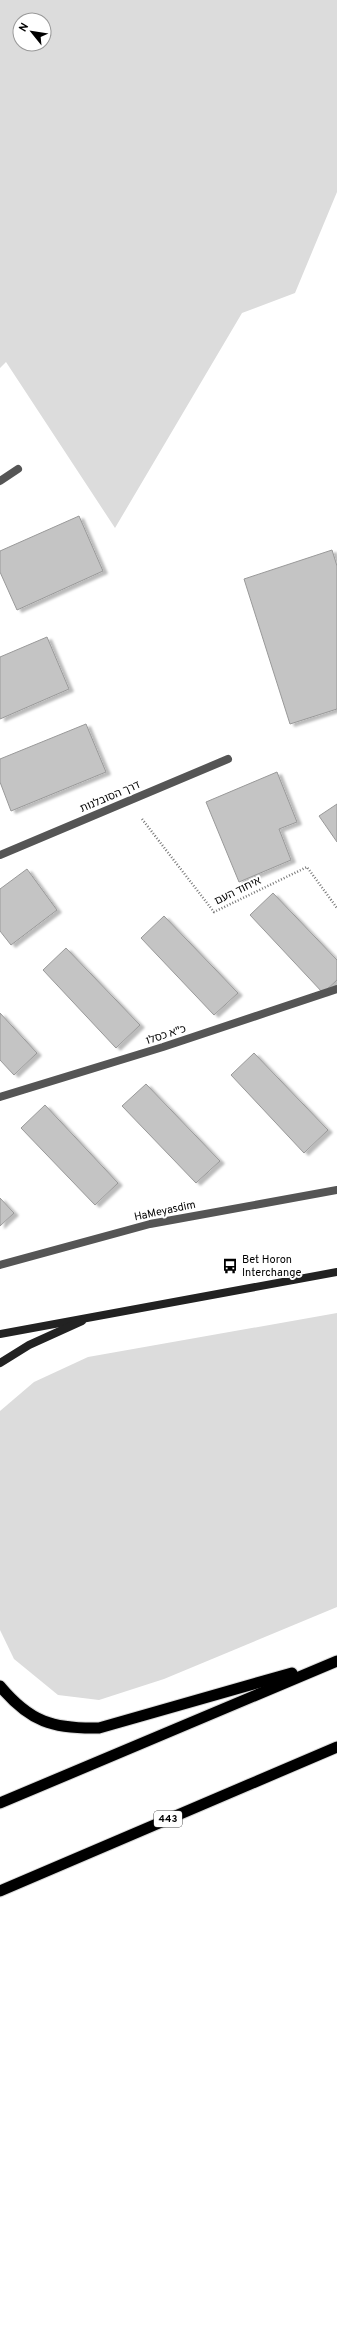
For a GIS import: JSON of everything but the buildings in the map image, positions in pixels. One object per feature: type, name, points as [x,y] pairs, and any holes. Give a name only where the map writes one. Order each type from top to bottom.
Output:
[{"type":"highway","points":[[0,1686],[11,1699],[46,1723],[69,1729],[98,1728],[337,1660]]},
{"type":"highway","points":[[0,1803],[337,1660]]},
{"type":"highway","name":"443","points":[[0,1891],[337,1747]]},
{"type":"main road","points":[[0,1334],[337,1272]]},
{"type":"main road","points":[[0,1363],[29,1345],[94,1316]]},
{"type":"street","points":[[0,481],[18,469]]},
{"type":"street","name":"דרך הסובלנות","points":[[0,854],[228,759]]},
{"type":"street","name":"כ\"א כסלו","points":[[0,1097],[163,1047],[337,989]]},
{"type":"street","name":"HaMeyasdim","points":[[0,1265],[150,1224],[337,1190]]},
{"type":"path","name":"איחוד העם","points":[[128,801],[214,912],[308,867],[337,908]]},
{"type":"shaded area","points":[[0,0],[337,0],[337,192],[295,293],[242,313],[115,528],[6,362],[0,368]]},
{"type":"shaded area","points":[[337,1313],[337,1607],[164,1679],[99,1700],[58,1695],[14,1659],[0,1630],[0,1411],[34,1382],[88,1357]]},
{"type":"place","name":"Bet Horon Interchange","points":[[230,1266]]}]
